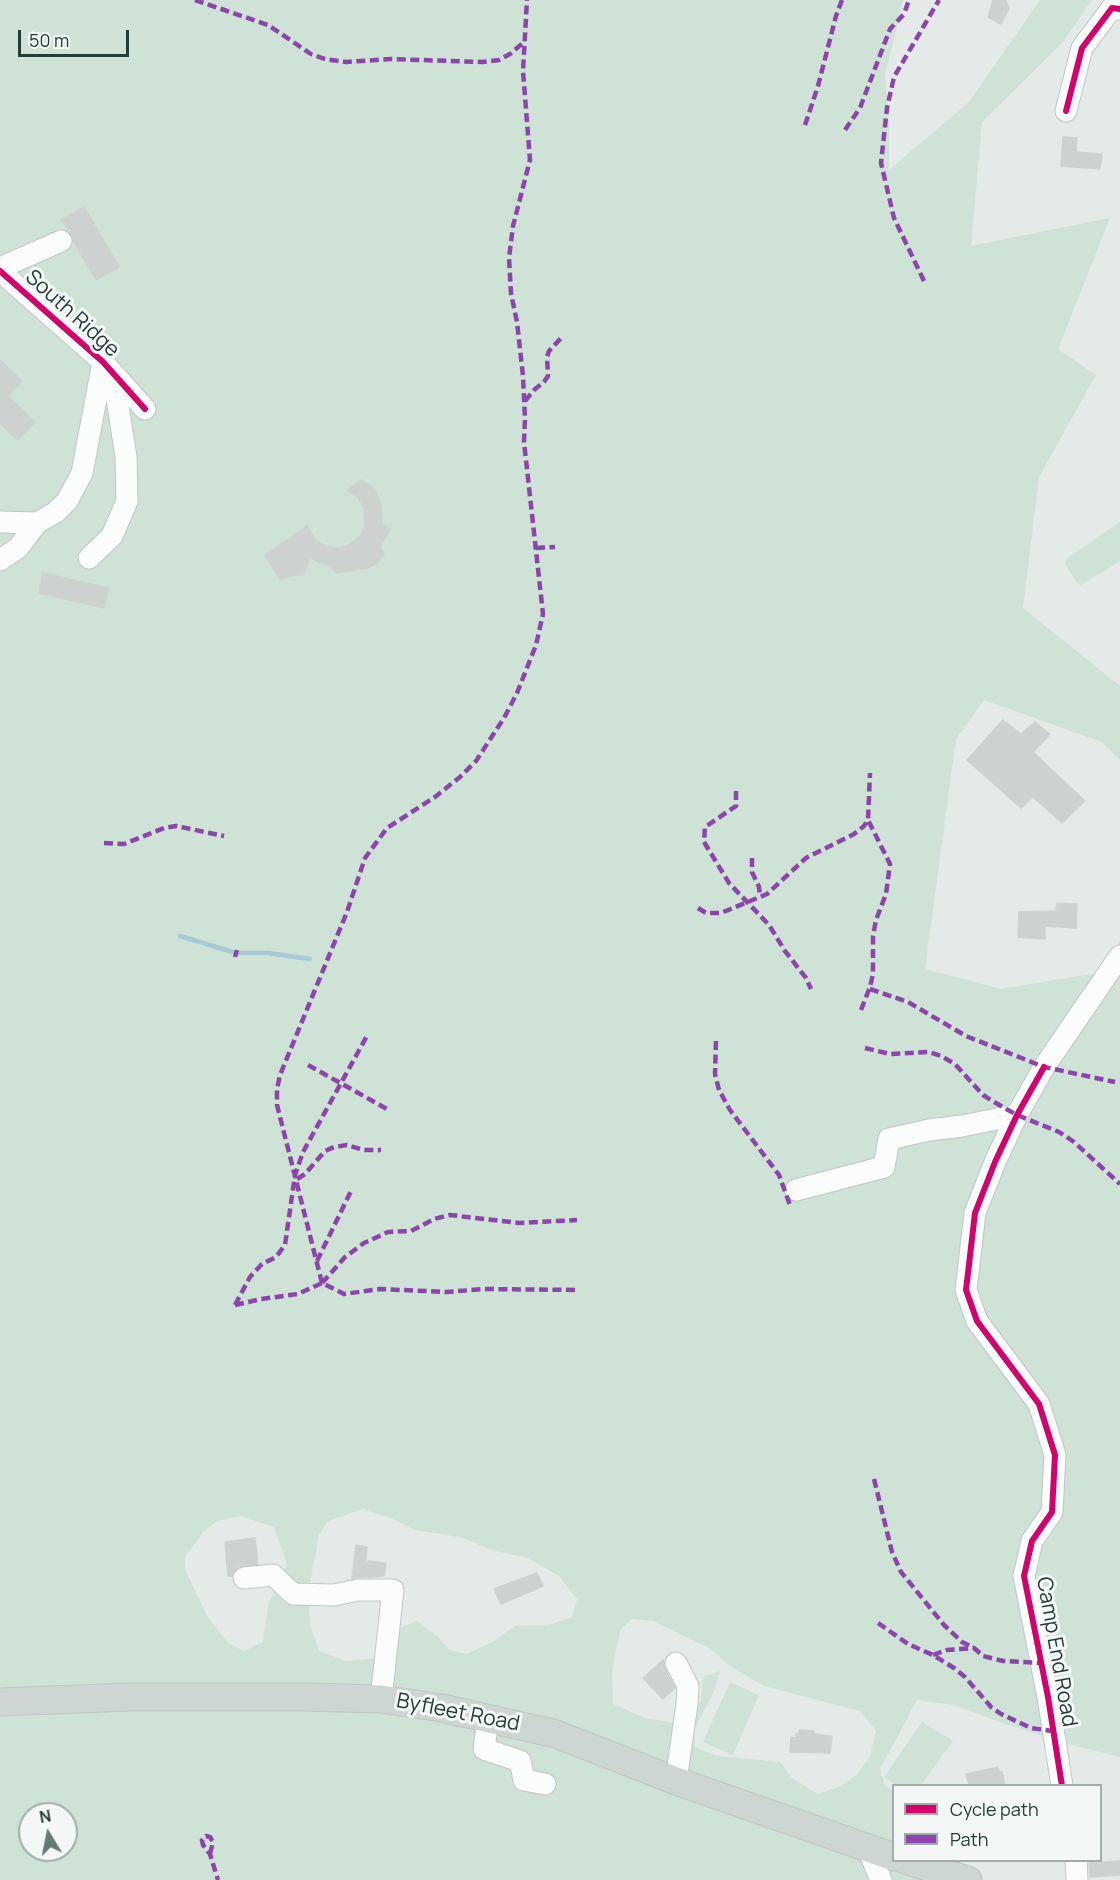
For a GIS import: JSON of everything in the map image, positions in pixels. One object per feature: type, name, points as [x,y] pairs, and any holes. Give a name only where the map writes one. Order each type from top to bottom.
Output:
[{"type":"main road","name":"Byfleet Road","points":[[0,1702],[180,1696],[381,1699],[488,1718],[556,1734],[676,1781],[881,1853]]},
{"type":"main road","points":[[911,1862],[968,1880]]},
{"type":"street","points":[[1066,111],[1082,48],[1112,9],[1120,9]]},
{"type":"street","points":[[0,270],[61,241]]},
{"type":"street","name":"South Ridge","points":[[0,270],[108,368],[145,409]]},
{"type":"street","points":[[1,559],[18,548],[37,523],[56,512],[67,501],[82,473],[108,368]]},
{"type":"street","points":[[88,558],[111,536],[127,501],[126,457],[108,368]]},
{"type":"street","points":[[0,522],[37,523]]},
{"type":"street","name":"Camp End Road","points":[[1062,1784],[1048,1697],[1024,1575],[1032,1542],[1052,1512],[1055,1455],[1039,1404],[977,1321],[966,1290],[975,1213],[995,1162],[1017,1115],[1044,1067],[1120,956]]},
{"type":"street","points":[[796,1190],[884,1167],[889,1139],[1017,1115]]},
{"type":"street","points":[[244,1578],[273,1575],[293,1593],[334,1595],[358,1590],[393,1590],[381,1699]]},
{"type":"street","points":[[676,1663],[688,1686],[676,1781]]},
{"type":"street","points":[[488,1718],[484,1749],[520,1761],[525,1780],[545,1784]]},
{"type":"street","points":[[881,1853],[881,1880]]},
{"type":"street","points":[[1076,1862],[1077,1880]]},
{"type":"green space","points":[[0,0],[903,0],[885,76],[889,122],[889,170],[969,102],[1040,0],[1092,0],[1063,42],[982,122],[971,246],[1110,218],[1058,349],[1096,375],[1039,477],[1023,608],[1120,686],[1120,760],[1102,742],[984,700],[956,739],[925,969],[1001,989],[1097,973],[1120,941],[1120,1757],[1072,1745],[954,1705],[917,1700],[880,1769],[884,1784],[892,1790],[892,1862],[917,1862],[968,1880],[0,1880]],"holes":[[[363,1509],[393,1519],[415,1530],[464,1538],[491,1550],[528,1558],[559,1576],[577,1599],[572,1617],[549,1625],[515,1626],[493,1642],[466,1654],[449,1650],[438,1637],[417,1621],[401,1627],[395,1650],[372,1659],[346,1661],[319,1651],[310,1626],[308,1593],[319,1535],[328,1521]],[[240,1516],[274,1527],[287,1564],[269,1603],[263,1642],[244,1651],[228,1643],[207,1616],[185,1569],[185,1557],[204,1531],[217,1521]],[[632,1619],[653,1621],[709,1648],[733,1668],[764,1686],[860,1711],[876,1731],[870,1756],[858,1774],[841,1786],[818,1794],[792,1778],[780,1762],[717,1756],[695,1747],[695,1728],[714,1691],[720,1671],[703,1677],[701,1701],[675,1723],[645,1718],[613,1704],[612,1675],[621,1629]]]},
{"type":"green space","points":[[1120,522],[1120,561],[1081,585],[1078,584],[1065,564],[1066,559]]},
{"type":"green space","points":[[730,1682],[759,1695],[733,1755],[703,1742]]},
{"type":"green space","points":[[922,1722],[953,1741],[922,1784],[894,1784],[884,1777]]},
{"type":"building","points":[[993,0],[1006,0],[1009,9],[1001,24],[988,17]]},
{"type":"building","points":[[1063,137],[1077,138],[1076,152],[1102,154],[1100,169],[1061,166]]},
{"type":"building","points":[[84,207],[119,267],[96,280],[72,235],[61,220]]},
{"type":"building","points":[[0,360],[22,381],[8,396],[35,422],[18,440],[0,423]]},
{"type":"building","points":[[361,480],[374,488],[381,504],[382,523],[390,530],[380,546],[384,554],[377,563],[368,568],[336,573],[333,568],[310,558],[303,575],[280,579],[265,555],[307,526],[316,541],[326,546],[339,548],[350,544],[361,535],[365,525],[364,508],[358,497],[347,490]]},
{"type":"building","points":[[43,573],[109,588],[104,608],[39,593]]},
{"type":"building","points":[[1003,720],[1021,734],[1035,722],[1050,734],[1033,752],[1085,801],[1062,823],[1033,797],[1021,808],[967,760]]},
{"type":"building","points":[[1057,903],[1077,904],[1076,928],[1045,926],[1045,939],[1018,937],[1019,912],[1056,911]]},
{"type":"building","points":[[255,1538],[258,1564],[237,1567],[232,1576],[228,1576],[225,1542]]},
{"type":"building","points":[[356,1545],[367,1547],[366,1561],[386,1563],[384,1576],[352,1578]]},
{"type":"building","points":[[537,1573],[543,1586],[501,1604],[494,1589]]},
{"type":"building","points":[[663,1660],[675,1688],[663,1699],[643,1678]]},
{"type":"building","points":[[799,1730],[832,1736],[830,1753],[790,1752],[791,1737],[796,1738]]},
{"type":"building","points":[[998,1767],[1000,1773],[1002,1772],[1005,1784],[969,1784],[966,1774]]},
{"type":"building","points":[[1120,1861],[1120,1875],[1090,1877],[1089,1863]]},
{"type":"waterway","points":[[180,936],[236,953],[268,953],[310,959]]},
{"type":"marked path","points":[[195,0],[268,25],[311,54],[346,62],[391,59],[482,62],[499,60],[524,42]]},
{"type":"marked path","points":[[322,1283],[277,1105],[280,1075],[347,912],[365,858],[387,828],[435,797],[476,761],[517,693],[536,645],[543,614],[524,442],[523,376],[511,293],[509,258],[513,226],[530,160],[523,71],[527,0]]},
{"type":"marked path","points":[[805,125],[842,0]]},
{"type":"marked path","points":[[845,130],[860,108],[890,29],[904,14],[909,0]]},
{"type":"marked path","points":[[924,281],[894,218],[881,163],[887,108],[894,77],[939,0]]},
{"type":"marked path","points":[[525,401],[548,376],[549,351],[562,337]]},
{"type":"marked path","points":[[536,548],[555,547]]},
{"type":"marked path","points":[[698,908],[706,913],[721,913],[767,894],[806,858],[854,834],[868,820],[870,773]]},
{"type":"marked path","points":[[736,791],[736,806],[705,827],[704,842],[729,883],[769,925],[806,978],[811,989]]},
{"type":"marked path","points":[[861,1010],[873,974],[873,936],[876,920],[886,894],[890,864],[868,820]]},
{"type":"marked path","points":[[104,843],[124,844],[164,828],[176,826],[224,836]]},
{"type":"marked path","points":[[752,858],[752,872],[759,887],[760,897]]},
{"type":"marked path","points":[[235,957],[237,950]]},
{"type":"marked path","points":[[870,989],[908,1002],[966,1036],[1044,1067],[1115,1082]]},
{"type":"marked path","points":[[235,1305],[250,1277],[262,1264],[276,1257],[285,1245],[295,1175],[303,1152],[368,1034]]},
{"type":"marked path","points":[[716,1041],[715,1074],[719,1090],[730,1110],[779,1175],[790,1205]]},
{"type":"marked path","points":[[865,1048],[890,1054],[929,1052],[941,1056],[955,1064],[983,1095],[1017,1115],[1059,1132],[1074,1142],[1120,1184]]},
{"type":"marked path","points":[[308,1065],[387,1109]]},
{"type":"marked path","points":[[297,1179],[305,1174],[325,1151],[334,1147],[347,1145],[364,1150],[381,1150]]},
{"type":"marked path","points":[[317,1261],[352,1189]]},
{"type":"marked path","points":[[322,1283],[345,1257],[364,1243],[388,1232],[411,1231],[434,1219],[450,1215],[519,1223],[577,1220]]},
{"type":"marked path","points":[[235,1305],[298,1294],[322,1283],[344,1294],[380,1289],[447,1292],[484,1289],[578,1290]]},
{"type":"marked path","points":[[874,1479],[892,1552],[901,1572],[944,1625],[962,1642],[983,1656],[1003,1661],[1041,1663]]},
{"type":"marked path","points":[[878,1623],[908,1644],[933,1655],[954,1668],[991,1707],[1001,1714],[1031,1728],[1053,1731]]},
{"type":"marked path","points":[[933,1655],[947,1650],[974,1648]]},
{"type":"marked path","points":[[210,1854],[213,1842],[210,1837],[206,1836],[202,1840],[203,1845],[210,1854],[218,1880]]},
{"type":"cycle path","points":[[1066,111],[1082,48],[1112,8],[1120,9]]},
{"type":"cycle path","points":[[0,271],[103,362],[145,409]]},
{"type":"cycle path","points":[[1044,1067],[1017,1115],[975,1213],[966,1290],[977,1321],[1039,1404],[1055,1455],[1052,1512],[1032,1541],[1024,1576],[1048,1697],[1062,1784]]}]
